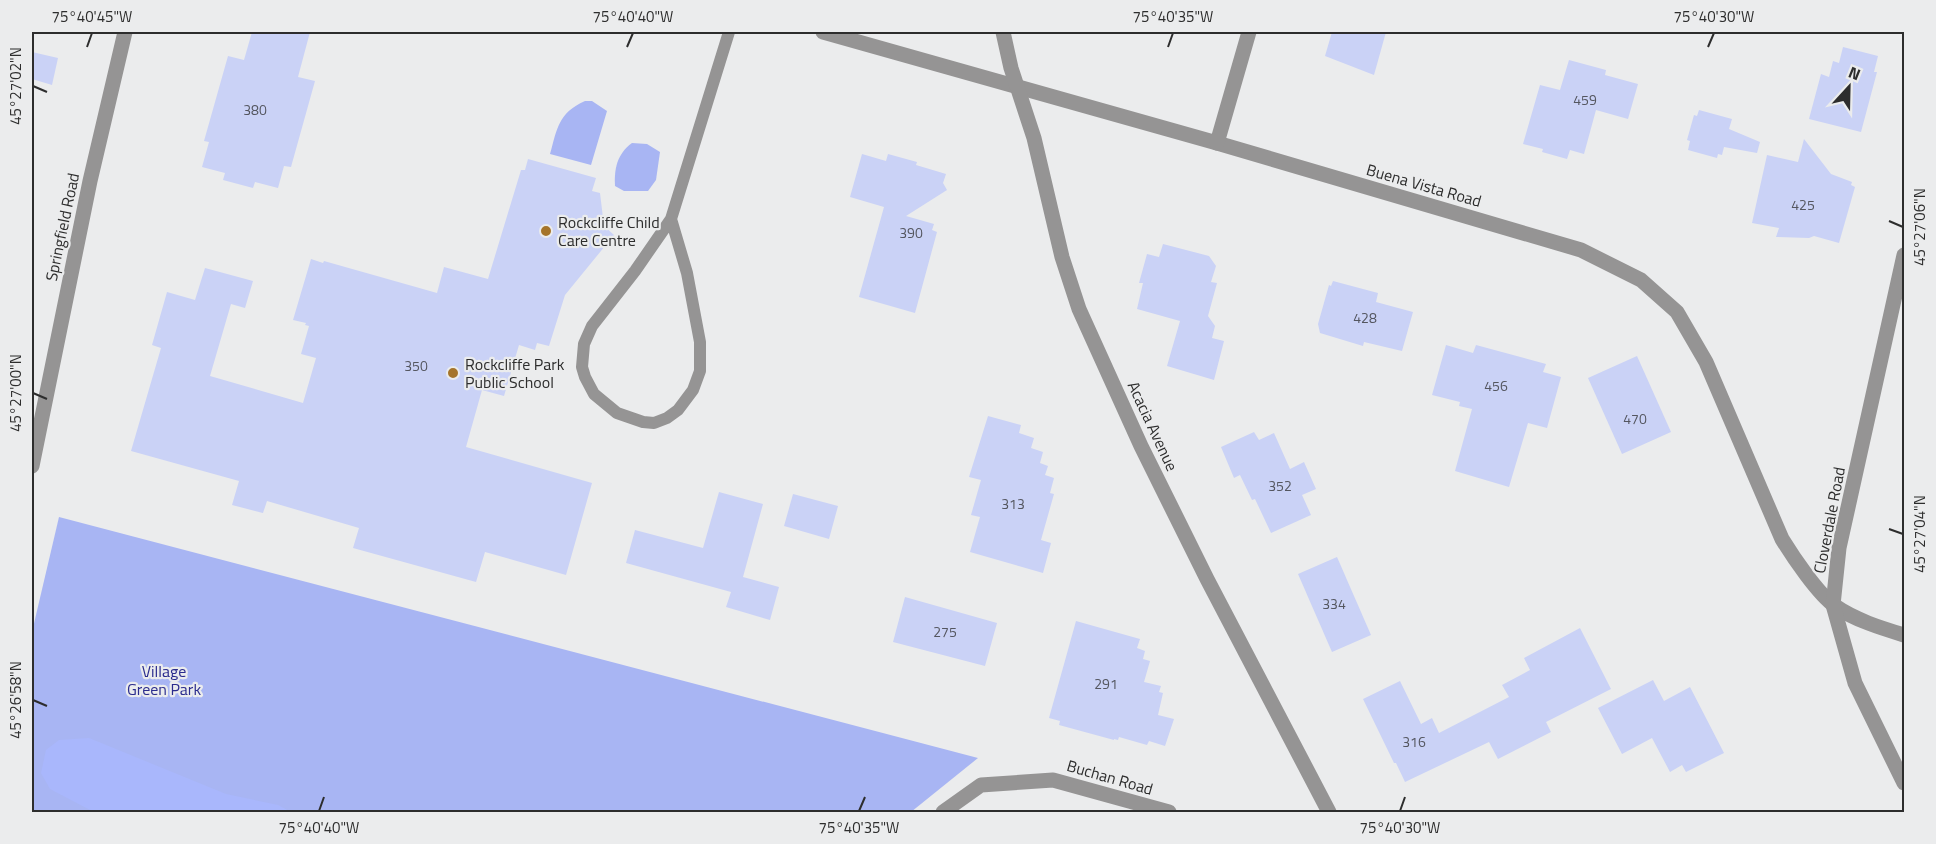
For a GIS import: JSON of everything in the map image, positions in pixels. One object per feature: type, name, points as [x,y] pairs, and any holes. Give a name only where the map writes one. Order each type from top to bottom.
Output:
[{"type":"street","name":"Springfield Road","points":[[32,466],[90,181],[125,32]]},
{"type":"street","name":"Buena Vista Road","points":[[823,32],[1217,143],[1581,250],[1641,280],[1677,312],[1701,352],[1782,539],[1798,566],[1833,605]]},
{"type":"street","name":"Acacia Avenue","points":[[1003,32],[1017,87],[1034,138],[1062,257],[1079,309],[1141,446],[1206,579],[1329,813]]},
{"type":"street","points":[[1217,143],[1249,32]]},
{"type":"street","name":"Cloverdale Road","points":[[1905,255],[1839,548],[1833,605],[1855,683],[1905,783]]},
{"type":"street","points":[[1833,605],[1878,628],[1905,635]]},
{"type":"street","name":"Buchan Road","points":[[943,813],[981,785],[1053,780],[1169,813]]},
{"type":"lane","points":[[671,219],[687,273],[700,342],[700,370],[693,390],[678,410],[654,423],[643,422],[617,413],[594,394],[582,368],[584,344],[592,326],[671,219],[729,32]]},
{"type":"green space","points":[[585,101],[592,101],[607,111],[591,165],[550,154],[557,129],[564,116]]},
{"type":"green space","points":[[632,143],[647,144],[660,152],[656,180],[648,191],[624,191],[615,186],[618,162],[623,152]]},
{"type":"green space","name":"Village Green Park","points":[[59,517],[978,758],[911,812],[32,812],[32,632]]},
{"type":"shaded area","points":[[89,738],[226,794],[278,805],[291,812],[94,812],[50,789],[41,773],[46,750],[59,740]]},
{"type":"building","points":[[252,32],[310,32],[298,77],[315,81],[291,167],[284,166],[278,188],[255,182],[253,188],[223,180],[225,173],[202,167],[209,142],[204,141],[228,56],[244,60]]},
{"type":"building","points":[[1332,32],[1386,32],[1374,75],[1325,56]]},
{"type":"building","points":[[1843,47],[1878,56],[1874,72],[1877,72],[1861,132],[1809,119],[1821,74],[1829,77],[1833,61],[1839,63]]},
{"type":"building","points":[[32,52],[58,58],[52,85],[32,79]]},
{"type":"building","points":[[1569,60],[1606,70],[1605,75],[1638,84],[1628,119],[1596,110],[1584,154],[1570,150],[1567,159],[1523,144],[1540,85],[1560,90]]},
{"type":"building","points":[[1699,110],[1732,119],[1729,129],[1760,142],[1757,153],[1724,147],[1722,155],[1718,154],[1717,158],[1688,150],[1690,141],[1687,140],[1694,115],[1697,116]]},
{"type":"building","points":[[1804,139],[1831,174],[1852,182],[1851,185],[1855,187],[1839,243],[1814,236],[1809,238],[1776,237],[1779,228],[1752,223],[1767,155],[1798,162]]},
{"type":"building","points":[[862,154],[886,161],[888,154],[917,162],[916,165],[946,174],[943,183],[947,190],[906,216],[934,224],[932,230],[937,232],[915,313],[859,297],[884,207],[850,197]]},
{"type":"building","points":[[528,159],[596,178],[592,191],[600,193],[604,226],[614,235],[565,295],[549,346],[537,343],[535,350],[519,345],[504,396],[482,390],[466,447],[592,483],[566,575],[485,552],[476,582],[353,548],[359,528],[267,501],[263,513],[232,505],[239,481],[131,451],[161,348],[152,345],[167,292],[195,300],[205,268],[253,281],[245,308],[231,304],[210,376],[303,403],[316,358],[301,354],[309,326],[293,320],[311,259],[437,293],[444,267],[488,279],[521,170],[525,170]]},
{"type":"building","points":[[1163,244],[1209,256],[1216,266],[1211,282],[1217,283],[1208,316],[1215,326],[1212,338],[1224,341],[1214,380],[1167,366],[1180,321],[1137,309],[1143,283],[1139,283],[1147,254],[1159,257]]},
{"type":"building","points":[[1333,281],[1378,293],[1376,302],[1413,312],[1402,351],[1364,342],[1363,346],[1320,333],[1318,324],[1329,285],[1331,286]]},
{"type":"building","points":[[1446,345],[1473,353],[1476,345],[1546,364],[1543,372],[1561,377],[1547,428],[1528,423],[1509,487],[1455,471],[1472,409],[1459,406],[1460,402],[1432,395]]},
{"type":"building","points":[[1637,356],[1671,432],[1622,454],[1588,378]]},
{"type":"building","points":[[988,416],[1021,425],[1019,433],[1034,438],[1031,448],[1043,452],[1040,463],[1048,466],[1045,475],[1054,478],[1050,493],[1054,494],[1041,540],[1051,543],[1043,573],[970,552],[980,517],[971,515],[981,480],[969,477]]},
{"type":"building","points":[[1254,432],[1259,440],[1274,433],[1290,469],[1304,462],[1316,489],[1302,495],[1311,515],[1271,533],[1255,499],[1252,500],[1240,475],[1234,478],[1221,447]]},
{"type":"building","points":[[719,492],[763,504],[743,577],[779,587],[770,620],[726,607],[731,592],[626,563],[635,530],[703,548]]},
{"type":"building","points":[[793,494],[838,506],[829,539],[784,526]]},
{"type":"building","points":[[1337,557],[1371,635],[1332,652],[1298,574]]},
{"type":"building","points":[[905,597],[997,623],[985,666],[893,642]]},
{"type":"building","points":[[1076,621],[1140,639],[1137,648],[1145,651],[1143,659],[1150,661],[1144,682],[1161,686],[1159,692],[1163,693],[1158,715],[1174,719],[1165,746],[1149,741],[1147,745],[1119,737],[1118,740],[1114,740],[1059,725],[1060,721],[1049,718]]},
{"type":"building","points":[[1580,628],[1611,689],[1546,722],[1551,732],[1498,759],[1489,742],[1405,782],[1363,699],[1400,681],[1421,724],[1432,718],[1439,733],[1509,697],[1502,685],[1530,670],[1524,658]]},
{"type":"building","points":[[1653,680],[1664,701],[1690,687],[1724,753],[1686,772],[1682,765],[1670,772],[1652,738],[1622,754],[1598,708]]},
{"type":"place","name":"Rockcliffe Child Care Centre","points":[[546,231]]},
{"type":"place","name":"Rockcliffe Park Public School","points":[[453,373]]}]
